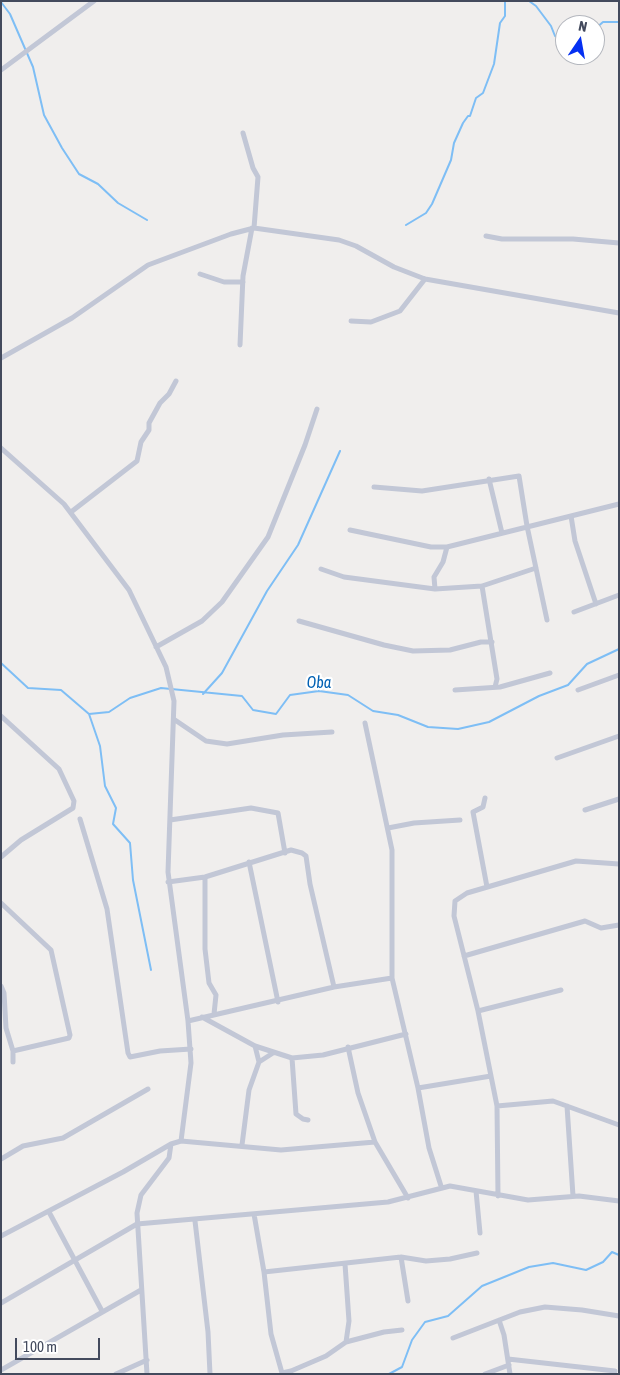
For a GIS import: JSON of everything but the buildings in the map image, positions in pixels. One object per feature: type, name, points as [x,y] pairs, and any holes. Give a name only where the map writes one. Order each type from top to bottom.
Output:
[{"type":"street","points":[[1,70],[94,1]]},
{"type":"street","points":[[240,345],[243,282],[253,228],[258,177],[253,168],[243,133]]},
{"type":"street","points":[[1,358],[72,318],[148,265],[253,228],[339,240],[356,246],[402,270],[425,279],[619,313]]},
{"type":"street","points":[[486,236],[502,239],[573,239],[619,243]]},
{"type":"street","points":[[200,274],[224,282],[243,282]]},
{"type":"street","points":[[350,321],[371,322],[400,311],[425,279]]},
{"type":"street","points":[[71,512],[137,461],[141,442],[149,430],[149,423],[160,403],[170,394],[176,382]]},
{"type":"street","points":[[156,647],[202,621],[222,602],[268,537],[305,445],[317,409]]},
{"type":"street","points":[[1,448],[14,462],[71,512],[129,590],[170,680],[175,720],[168,882],[188,1021],[190,1049],[189,1088],[181,1141]]},
{"type":"street","points":[[374,487],[422,491],[489,479],[519,476],[527,526],[547,620]]},
{"type":"street","points":[[489,479],[502,533]]},
{"type":"street","points":[[350,530],[431,547],[447,547],[619,504]]},
{"type":"street","points":[[571,516],[575,541],[596,604]]},
{"type":"street","points":[[435,589],[434,577],[443,562],[447,547]]},
{"type":"street","points":[[321,569],[344,577],[435,589],[482,586],[536,568]]},
{"type":"street","points":[[482,586],[497,679],[495,688]]},
{"type":"street","points":[[574,612],[619,595]]},
{"type":"street","points":[[299,621],[384,645],[413,651],[450,650],[480,642],[492,642]]},
{"type":"street","points":[[455,690],[495,688],[550,673]]},
{"type":"street","points":[[578,690],[619,676]]},
{"type":"street","points":[[1,716],[59,769],[74,801],[73,808],[21,840],[1,857]]},
{"type":"street","points":[[175,720],[206,741],[227,744],[270,737],[332,732]]},
{"type":"street","points":[[365,723],[392,850],[392,978],[418,1088],[429,1148],[441,1186]]},
{"type":"street","points":[[557,758],[619,736]]},
{"type":"street","points":[[485,798],[483,808],[473,812],[487,887]]},
{"type":"street","points":[[585,810],[619,799]]},
{"type":"street","points":[[170,820],[251,808],[272,811],[278,813],[285,853]]},
{"type":"street","points":[[80,819],[107,909],[128,1053],[130,1057],[135,1057],[160,1051],[190,1049]]},
{"type":"street","points":[[388,828],[414,823],[460,820]]},
{"type":"street","points":[[168,882],[205,877],[249,862],[285,853],[298,851],[306,856],[310,884],[334,987]]},
{"type":"street","points":[[249,862],[278,1002]]},
{"type":"street","points":[[498,1196],[497,1106],[478,1011],[454,916],[455,901],[467,893],[576,862],[619,864]]},
{"type":"street","points":[[205,877],[205,949],[210,987],[216,995],[214,1014]]},
{"type":"street","points":[[1,903],[51,950],[70,1035],[69,1038],[13,1050]]},
{"type":"street","points":[[464,956],[585,922],[601,928],[619,924]]},
{"type":"street","points":[[188,1021],[278,1002],[334,987],[392,978]]},
{"type":"street","points":[[1,986],[4,993],[4,1028],[13,1050],[13,1062]]},
{"type":"street","points":[[478,1011],[561,990]]},
{"type":"street","points":[[202,1017],[255,1046],[292,1058],[307,1058],[406,1034]]},
{"type":"street","points":[[242,1145],[249,1090],[259,1062],[255,1046]]},
{"type":"street","points":[[348,1047],[358,1092],[375,1142],[408,1198]]},
{"type":"street","points":[[259,1062],[273,1053]]},
{"type":"street","points":[[292,1058],[296,1114],[303,1120],[308,1120]]},
{"type":"street","points":[[418,1088],[491,1076]]},
{"type":"street","points":[[1,1159],[23,1146],[63,1138],[148,1089]]},
{"type":"street","points":[[497,1106],[553,1101],[619,1125]]},
{"type":"street","points":[[567,1106],[573,1196]]},
{"type":"street","points":[[1,1236],[49,1212],[172,1144],[181,1141],[281,1150],[375,1142]]},
{"type":"street","points":[[147,1374],[137,1224],[141,1195],[169,1158],[172,1144]]},
{"type":"street","points":[[1,1302],[137,1224],[195,1221],[388,1202],[408,1198],[441,1186],[498,1196],[538,1200],[573,1196],[619,1201]]},
{"type":"street","points":[[476,1191],[480,1233]]},
{"type":"street","points":[[49,1212],[102,1311]]},
{"type":"street","points":[[254,1214],[264,1272],[271,1334],[280,1373],[291,1372],[326,1356],[346,1342],[384,1332],[402,1330]]},
{"type":"street","points":[[195,1221],[208,1332],[210,1374]]},
{"type":"street","points":[[264,1272],[401,1257],[426,1261],[450,1259],[477,1253]]},
{"type":"street","points":[[401,1257],[408,1301]]},
{"type":"street","points":[[345,1264],[349,1308],[346,1342]]},
{"type":"street","points":[[1,1370],[141,1290]]},
{"type":"street","points":[[453,1338],[520,1312],[545,1307],[619,1316]]},
{"type":"street","points":[[499,1320],[510,1374]]},
{"type":"street","points":[[116,1374],[146,1360]]},
{"type":"street","points":[[485,1374],[508,1362],[615,1371]]},
{"type":"waterway","points":[[406,225],[426,213],[432,204],[451,160],[454,143],[463,123],[470,116],[476,98],[483,93],[494,64],[500,23],[505,16],[505,1]]},
{"type":"waterway","points":[[529,1],[536,6],[551,26],[555,36]]},
{"type":"waterway","points":[[1,2],[10,14],[33,67],[44,115],[79,174],[98,184],[118,203],[147,220]]},
{"type":"waterway","points":[[605,22],[619,22]]},
{"type":"waterway","points":[[203,694],[222,673],[267,591],[298,545],[340,451]]},
{"type":"waterway","name":"Oba","points":[[1,663],[28,688],[61,690],[89,714],[109,712],[130,698],[161,688],[242,696],[253,710],[276,714],[290,695],[319,691],[348,695],[373,711],[398,715],[428,727],[458,729],[489,722],[539,696],[568,685],[587,664],[619,649]]},
{"type":"waterway","points":[[89,714],[100,746],[105,786],[116,808],[113,824],[130,843],[133,880],[151,970]]},
{"type":"waterway","points":[[389,1374],[402,1367],[412,1340],[425,1322],[448,1316],[482,1286],[529,1267],[553,1263],[586,1270],[603,1262],[612,1252],[619,1255]]}]
